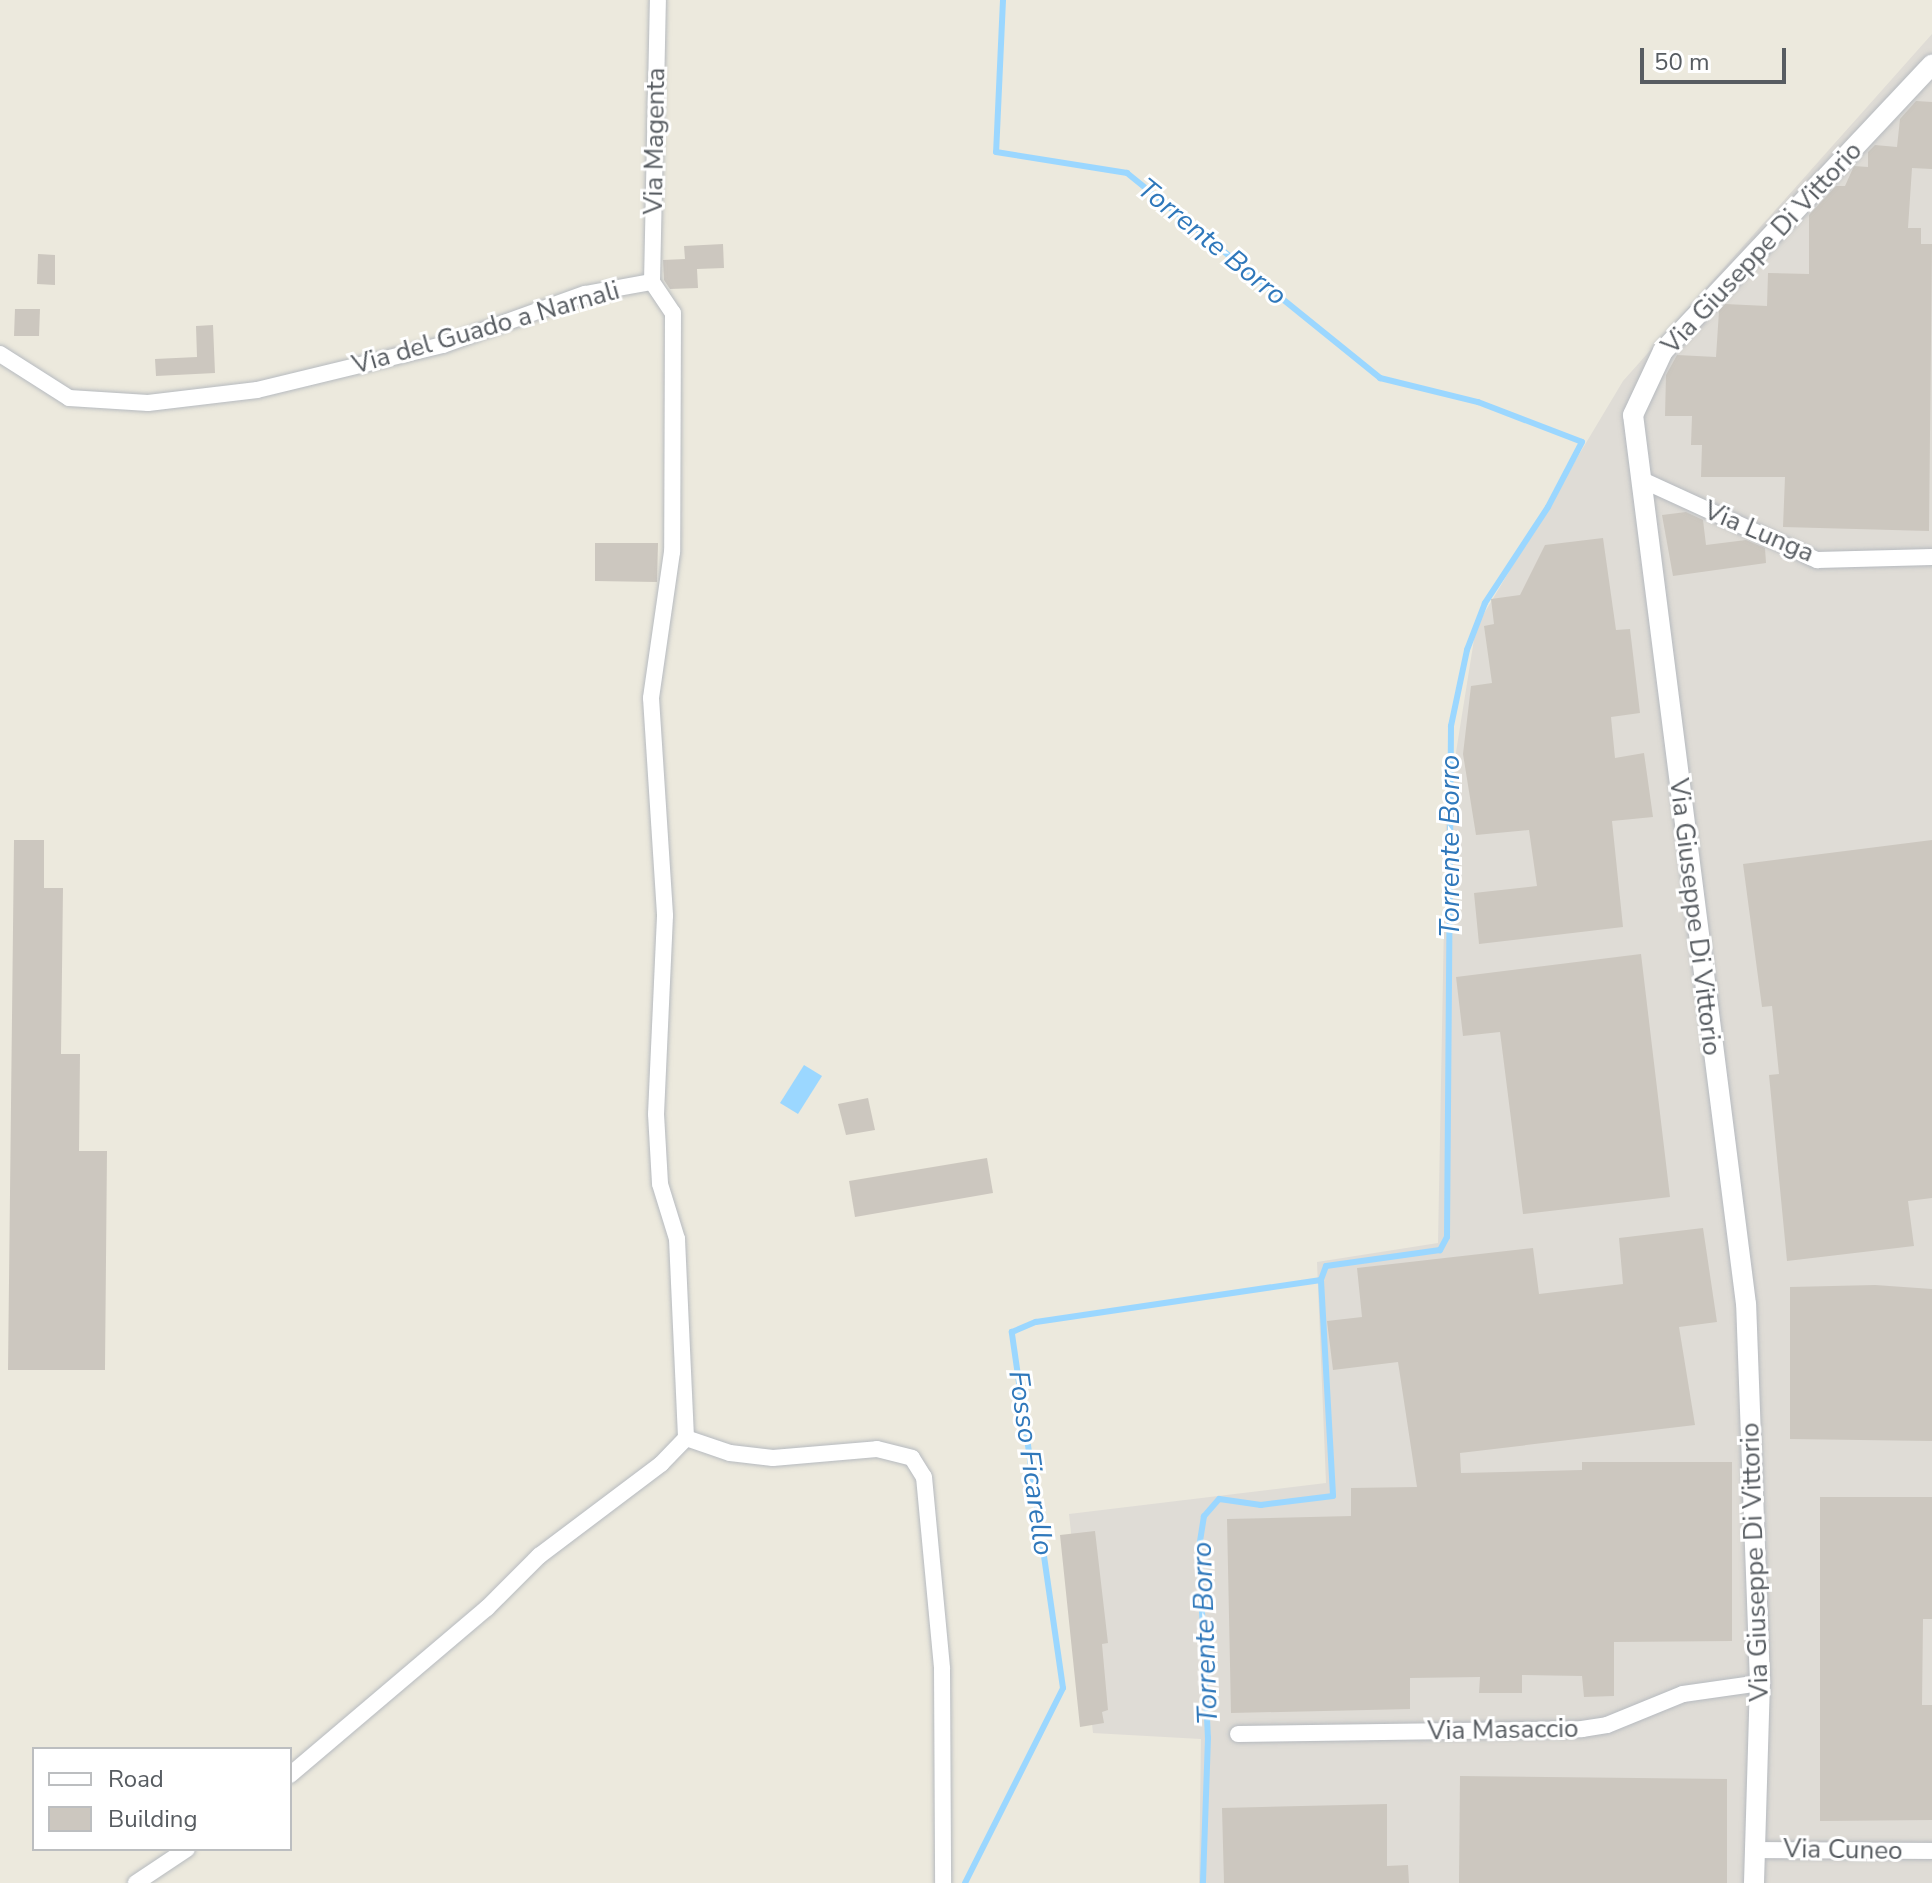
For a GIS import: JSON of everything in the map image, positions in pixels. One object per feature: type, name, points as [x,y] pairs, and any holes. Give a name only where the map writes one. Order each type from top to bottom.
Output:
[{"type":"street","name":"Via Magenta","points":[[652,282],[658,0]]},
{"type":"street","name":"Via Giuseppe Di Vittorio","points":[[1754,1883],[1760,1683],[1746,1304],[1633,415],[1663,351],[1932,65]]},
{"type":"street","name":"Via del Guado a Narnali","points":[[0,354],[69,398],[148,403],[257,390],[443,345],[585,294],[652,282]]},
{"type":"street","points":[[292,1773],[487,1608],[539,1556],[661,1464],[686,1438],[677,1239],[660,1184],[656,1114],[665,916],[651,698],[672,552],[673,313],[652,282]]},
{"type":"street","name":"Via Lunga","points":[[1640,479],[1817,560],[1932,557]]},
{"type":"street","points":[[686,1438],[730,1453],[773,1458],[877,1449],[912,1458],[924,1477],[942,1669],[943,1883]]},
{"type":"street","name":"Via Masaccio","points":[[1238,1734],[1582,1729],[1630,1718],[1683,1694],[1760,1683]]},
{"type":"street","name":"Via Cuneo","points":[[1754,1850],[1932,1851]]},
{"type":"street","points":[[136,1883],[184,1851]]},
{"type":"shaded area","points":[[1932,34],[1932,1883],[1199,1883],[1201,1739],[1093,1733],[1069,1514],[1326,1483],[1317,1262],[1438,1243],[1446,815],[1476,627],[1623,381]]},
{"type":"water","points":[[804,1065],[822,1076],[798,1114],[780,1103]]},
{"type":"building","points":[[1916,101],[1932,102],[1932,169],[1912,168],[1908,228],[1921,228],[1921,244],[1932,244],[1929,531],[1783,527],[1785,477],[1701,477],[1702,445],[1691,445],[1692,416],[1665,416],[1666,375],[1677,355],[1716,357],[1719,311],[1725,304],[1767,306],[1768,273],[1809,274],[1809,215],[1836,186],[1845,186],[1854,166],[1868,167],[1868,152],[1875,145],[1897,147],[1900,119]]},
{"type":"building","points":[[723,244],[724,268],[697,269],[698,288],[670,289],[664,280],[663,260],[685,259],[684,246]]},
{"type":"building","points":[[38,254],[55,255],[55,285],[37,284]]},
{"type":"building","points":[[15,309],[40,309],[39,336],[14,336]]},
{"type":"building","points":[[213,325],[215,373],[156,376],[155,359],[197,357],[196,326]]},
{"type":"building","points":[[1686,512],[1703,520],[1706,545],[1746,540],[1765,548],[1766,563],[1673,576],[1662,515]]},
{"type":"building","points":[[1603,538],[1616,630],[1630,629],[1640,713],[1611,717],[1615,758],[1644,753],[1653,817],[1612,821],[1623,927],[1479,944],[1474,893],[1537,886],[1529,830],[1476,835],[1463,754],[1471,686],[1492,683],[1484,626],[1494,624],[1491,599],[1520,595],[1545,545]]},
{"type":"building","points":[[595,543],[658,543],[657,582],[595,581]]},
{"type":"building","points":[[14,840],[44,840],[44,888],[63,888],[61,1054],[80,1054],[79,1151],[107,1151],[105,1370],[8,1370]]},
{"type":"building","points":[[1932,840],[1932,1198],[1908,1201],[1914,1246],[1787,1261],[1769,1075],[1779,1074],[1772,1006],[1762,1007],[1743,864]]},
{"type":"building","points":[[1641,954],[1670,1197],[1523,1214],[1500,1032],[1463,1036],[1456,977]]},
{"type":"building","points":[[868,1098],[875,1130],[846,1135],[838,1104]]},
{"type":"building","points":[[987,1158],[993,1193],[855,1217],[849,1181]]},
{"type":"building","points":[[1703,1228],[1717,1322],[1679,1327],[1695,1425],[1460,1453],[1461,1473],[1582,1470],[1582,1462],[1732,1462],[1732,1641],[1614,1642],[1614,1696],[1584,1697],[1582,1676],[1522,1675],[1522,1693],[1479,1693],[1480,1677],[1410,1678],[1410,1709],[1231,1713],[1227,1519],[1351,1516],[1351,1488],[1417,1487],[1398,1362],[1333,1370],[1327,1321],[1362,1317],[1357,1268],[1533,1248],[1539,1294],[1623,1284],[1619,1238]]},
{"type":"building","points":[[1875,1285],[1932,1289],[1932,1441],[1790,1439],[1790,1287]]},
{"type":"building","points":[[1820,1497],[1932,1497],[1932,1619],[1923,1619],[1922,1705],[1932,1705],[1932,1820],[1820,1821]]},
{"type":"building","points":[[1095,1531],[1108,1643],[1102,1644],[1108,1710],[1102,1712],[1104,1723],[1080,1727],[1060,1535]]},
{"type":"building","points":[[1460,1776],[1727,1779],[1727,1883],[1459,1883]]},
{"type":"building","points":[[1387,1804],[1387,1866],[1408,1865],[1409,1883],[1224,1883],[1222,1808]]},
{"type":"waterway","name":"Torrente Borro","points":[[1003,0],[996,152],[1127,173],[1380,378],[1478,402],[1582,442],[1548,507],[1485,603],[1467,650],[1451,726],[1447,1237],[1440,1250],[1326,1266],[1321,1280],[1333,1496],[1261,1505],[1219,1499],[1204,1516],[1199,1548],[1208,1738],[1203,1883]]},
{"type":"waterway","name":"Fosso Ficarello","points":[[965,1883],[1063,1688],[1012,1332],[1036,1322],[1321,1280]]}]
